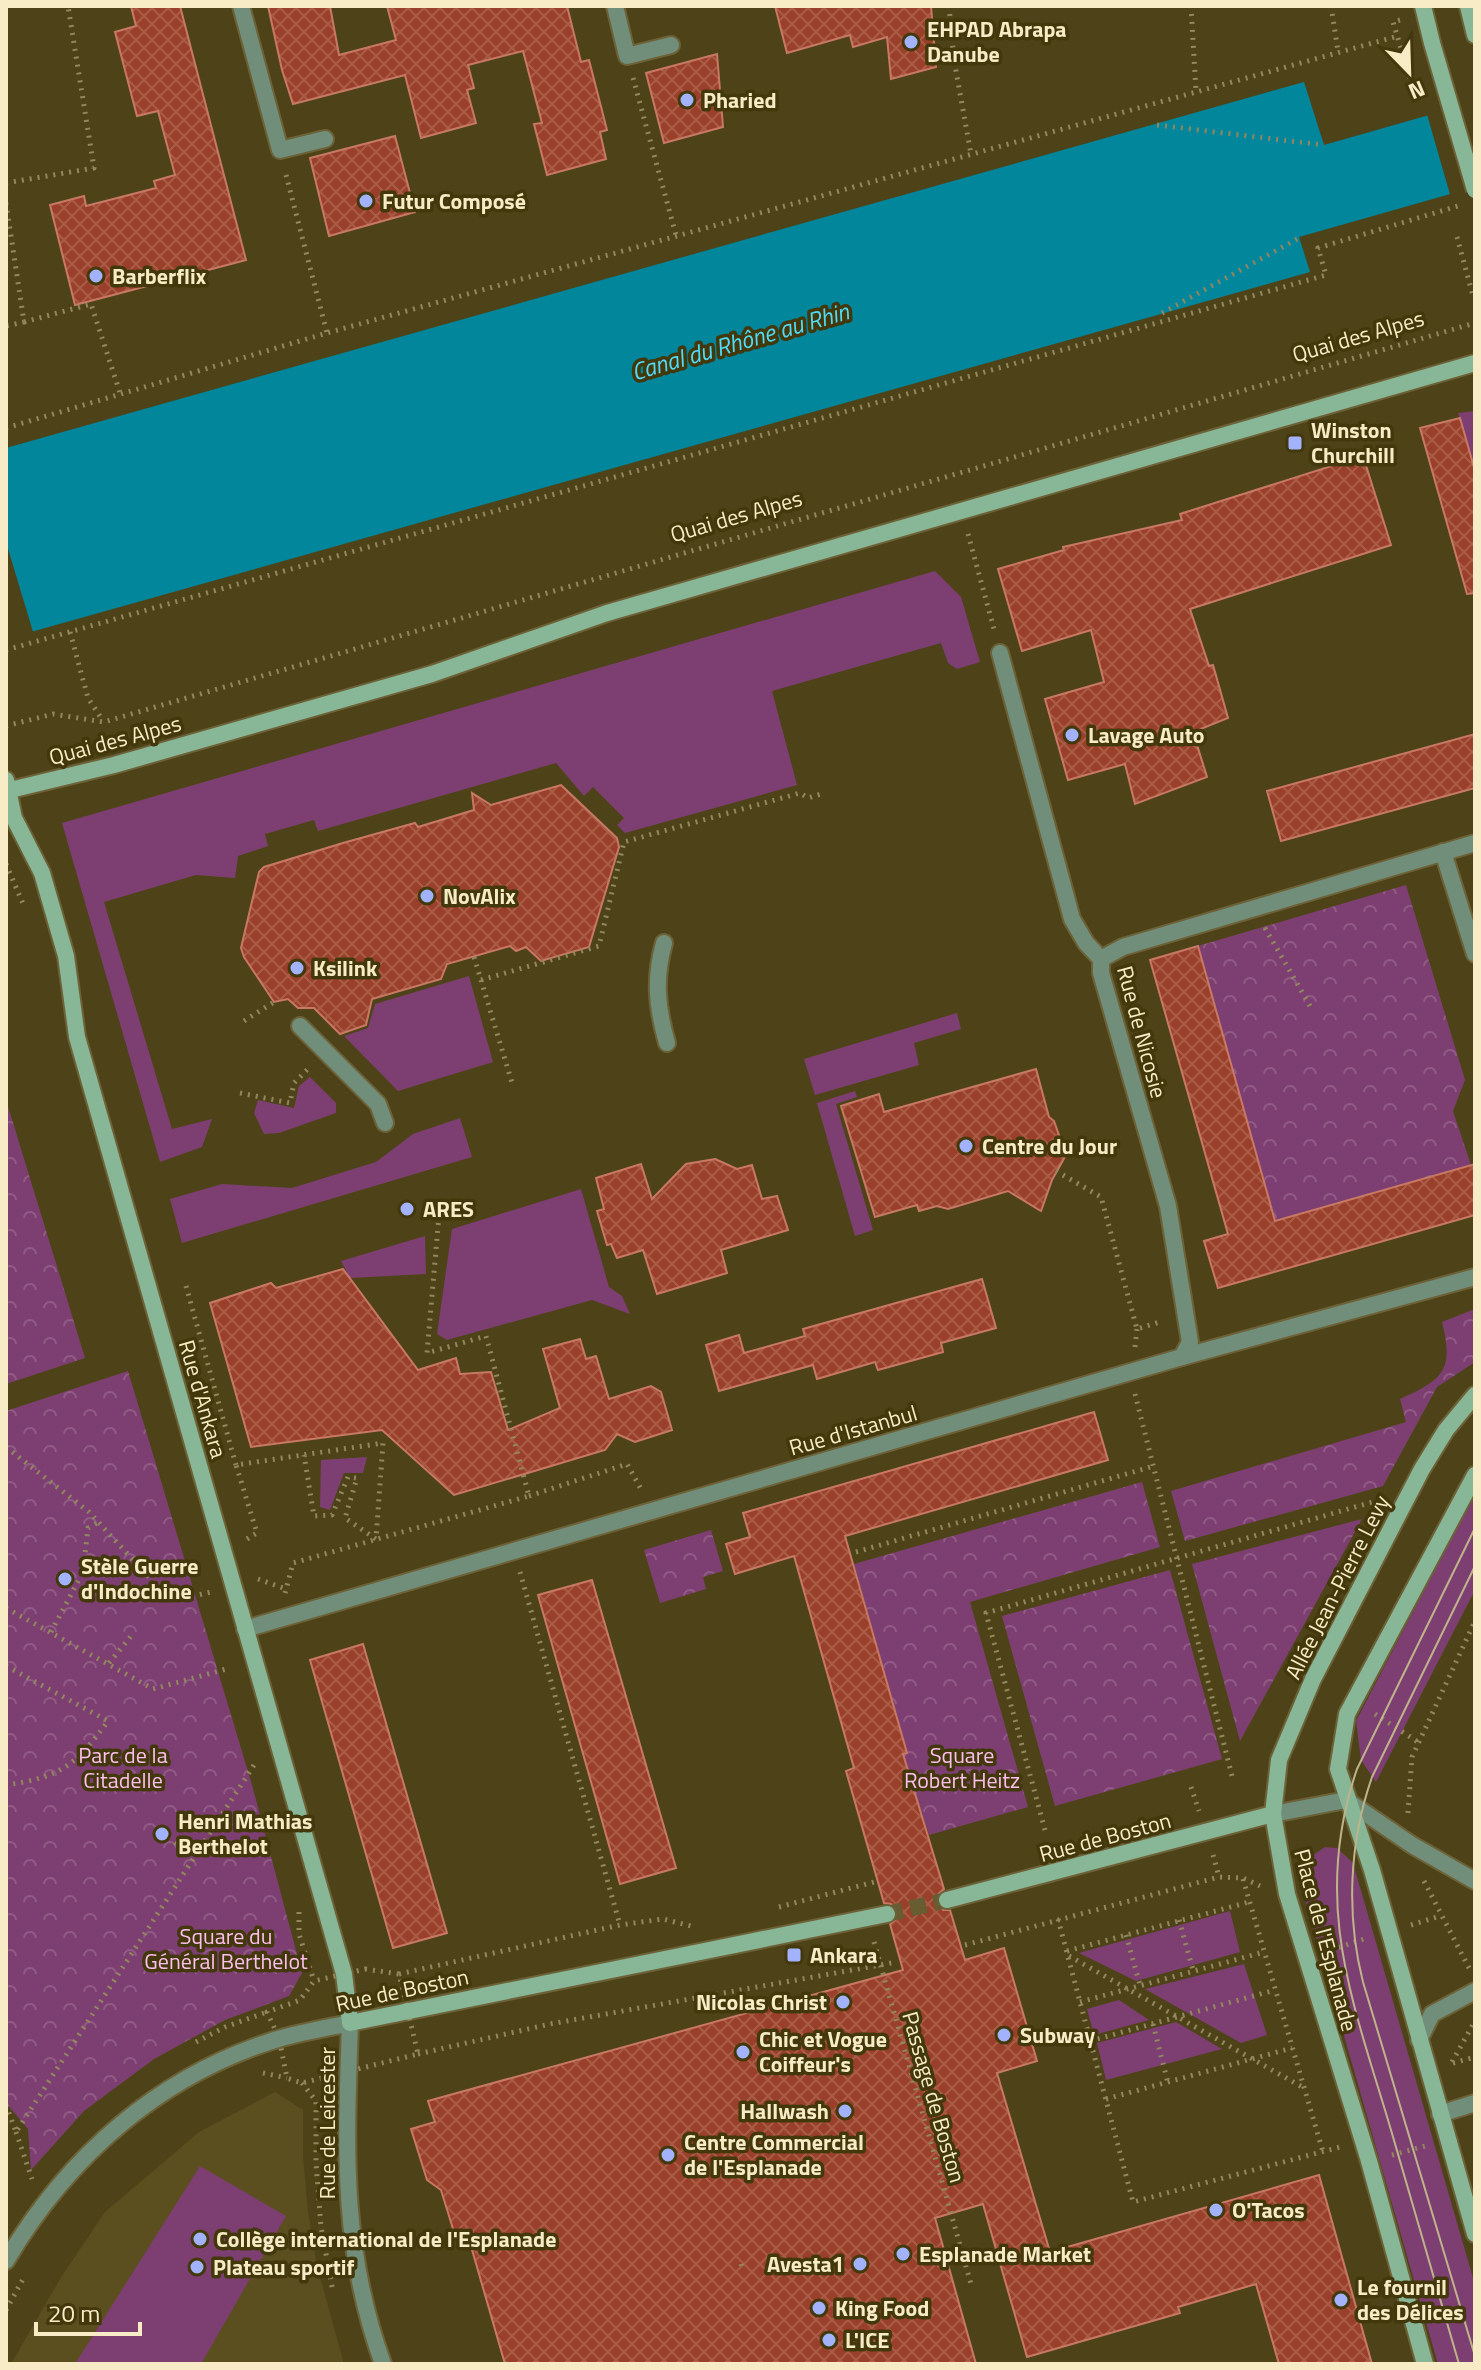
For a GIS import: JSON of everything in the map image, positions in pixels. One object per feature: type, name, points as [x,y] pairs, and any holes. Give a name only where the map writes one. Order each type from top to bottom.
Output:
[{"type":"street","points":[[241,6],[280,150],[325,139]]},
{"type":"street","points":[[615,6],[627,56],[671,45]]},
{"type":"street","points":[[1423,6],[1475,190]]},
{"type":"street","points":[[1468,6],[1474,33]]},
{"type":"street","name":"Quai des Alpes","points":[[7,787],[114,765],[432,674],[607,613],[1475,363]]},
{"type":"street","points":[[1000,653],[1072,919],[1086,943],[1101,959]]},
{"type":"street","name":"Rue d'Ankara","points":[[7,787],[14,818],[42,873],[66,956],[77,1037],[344,1974],[350,2023]]},
{"type":"street","name":"Rue de Nicosie","points":[[1182,1357],[1190,1342],[1168,1206],[1101,973],[1101,959],[1123,947],[1253,906],[1475,843]]},
{"type":"street","points":[[1443,852],[1475,954]]},
{"type":"street","points":[[664,943],[657,970],[657,1010],[667,1043]]},
{"type":"street","points":[[300,1026],[378,1104],[385,1123]]},
{"type":"street","name":"Rue d'Istanbul","points":[[245,1629],[1182,1357],[1475,1277]]},
{"type":"street","name":"Allée Jean-Pierre Levy","points":[[1273,1814],[1279,1760],[1313,1679],[1422,1469],[1446,1430],[1475,1395]]},
{"type":"street","points":[[1475,1475],[1347,1714],[1338,1769],[1372,1870],[1475,2234]]},
{"type":"street","points":[[1273,1814],[1346,1800],[1412,1845],[1475,1881]]},
{"type":"street","name":"Rue de Boston","points":[[947,1900],[1273,1814]]},
{"type":"street","name":"Place de l'Esplanade","points":[[1273,1814],[1287,1894],[1369,2161],[1425,2364]]},
{"type":"street","name":"Rue de Boston","points":[[6,2261],[68,2173],[126,2118],[200,2071],[279,2038],[887,1914]]},
{"type":"street","points":[[1419,2040],[1432,2014],[1474,1985]]},
{"type":"street","name":"Rue de Leicester","points":[[350,2023],[346,2071],[346,2188],[360,2287],[383,2364]]},
{"type":"street","points":[[1440,2114],[1475,2103]]},
{"type":"path","points":[[6,183],[94,168],[68,6]]},
{"type":"path","points":[[949,6],[954,60],[971,154]]},
{"type":"path","points":[[1191,6],[1196,91]]},
{"type":"path","points":[[1331,6],[1338,51]]},
{"type":"path","points":[[1402,19],[1393,22],[1413,88]]},
{"type":"path","points":[[6,428],[327,333],[1398,36]]},
{"type":"path","points":[[627,56],[676,235]]},
{"type":"path","points":[[1157,125],[1324,145]]},
{"type":"path","points":[[280,150],[327,333]]},
{"type":"path","points":[[6,203],[24,322]]},
{"type":"path","points":[[6,650],[1326,275],[1318,248],[1463,205]]},
{"type":"path","points":[[1457,237],[1473,296]]},
{"type":"path","points":[[1162,313],[1299,238]]},
{"type":"path","points":[[6,326],[91,304],[120,393]]},
{"type":"path","name":"Quai des Alpes","points":[[6,726],[53,714],[104,722],[1475,323]]},
{"type":"path","points":[[962,510],[1000,653]]},
{"type":"path","points":[[70,632],[88,698],[104,722]]},
{"type":"path","points":[[481,980],[599,946],[624,842],[800,793],[808,798],[821,794]]},
{"type":"path","points":[[1253,906],[1313,1011]]},
{"type":"path","points":[[474,957],[513,1086]]},
{"type":"path","points":[[244,1021],[274,1002]]},
{"type":"path","points":[[240,1093],[290,1103],[294,1083],[325,1051]]},
{"type":"path","points":[[1056,1171],[1101,1197],[1137,1329],[1187,1315]]},
{"type":"path","points":[[439,1215],[427,1353],[486,1336],[529,1496]]},
{"type":"path","points":[[186,1286],[257,1533],[247,1537],[250,1551]]},
{"type":"path","points":[[1134,1393],[1179,1558],[1232,1776]]},
{"type":"path","points":[[236,1465],[383,1443],[376,1539]]},
{"type":"path","points":[[6,1447],[99,1522],[171,1601],[258,1579],[286,1589]]},
{"type":"path","points":[[304,1455],[314,1516],[332,1515],[348,1477],[357,1478],[345,1518],[376,1539]]},
{"type":"path","points":[[279,1619],[293,1563],[529,1496],[627,1464],[653,1511]]},
{"type":"path","points":[[856,1552],[1154,1466]]},
{"type":"path","points":[[1045,1830],[986,1613],[1384,1499]]},
{"type":"path","points":[[51,1632],[83,1572],[88,1528],[99,1522]]},
{"type":"path","points":[[516,1550],[523,1587],[620,1925]]},
{"type":"path","points":[[254,1565],[258,1579]]},
{"type":"path","points":[[6,1608],[153,1689],[254,1661]]},
{"type":"path","points":[[1474,1985],[1430,1893],[1412,1845],[1408,1782],[1412,1757],[1475,1621]]},
{"type":"path","points":[[109,1663],[132,1635]]},
{"type":"path","points":[[6,1666],[108,1721],[80,1760],[39,1780],[6,1785]]},
{"type":"path","points":[[16,2132],[259,1758]]},
{"type":"path","points":[[162,1833],[194,1857]]},
{"type":"path","points":[[965,1945],[1219,1877],[1243,1878],[1257,1883],[1266,1895]]},
{"type":"path","points":[[1243,1878],[1323,2152]]},
{"type":"path","points":[[769,1910],[874,1882]]},
{"type":"path","points":[[1067,1953],[1249,1902]]},
{"type":"path","name":"Passage de Boston","points":[[867,1918],[971,2284]]},
{"type":"path","points":[[399,1974],[620,1925],[663,1919],[699,1928]]},
{"type":"path","points":[[1058,1919],[1133,2202],[1343,2147]]},
{"type":"path","points":[[1179,1920],[1193,1970]]},
{"type":"path","points":[[1126,1935],[1140,1985]]},
{"type":"path","points":[[1080,2002],[1264,1952]]},
{"type":"path","points":[[1067,1953],[1304,2088]]},
{"type":"path","points":[[418,2054],[550,2024],[897,1962]]},
{"type":"path","points":[[1090,2041],[1275,1990]]},
{"type":"path","points":[[1475,2021],[1452,2063],[1475,2057]]},
{"type":"path","points":[[1153,2024],[1168,2083]]},
{"type":"path","points":[[1106,2099],[1292,2048]]},
{"type":"path","points":[[258,2074],[287,2078]]},
{"type":"path","points":[[6,2105],[32,2179]]},
{"type":"path","points":[[1369,2161],[1448,2139]]},
{"type":"path","points":[[6,2310],[31,2266]]},
{"type":"shaded area","name":"Collège international de l'Esplanade","points":[[275,2092],[303,2110],[308,2212],[317,2266],[344,2364],[11,2364],[60,2279],[105,2212],[199,2132]]},
{"type":"green space","points":[[1475,411],[1475,471],[1458,413]]},
{"type":"green space","points":[[935,571],[961,597],[980,662],[957,669],[948,663],[941,643],[772,691],[797,785],[625,833],[617,825],[624,818],[593,787],[584,796],[556,763],[318,831],[314,820],[265,834],[268,846],[238,856],[235,878],[196,875],[104,902],[172,1129],[212,1119],[202,1147],[160,1162],[62,823]]},
{"type":"green space","points":[[1406,885],[1465,1080],[1453,1111],[1471,1165],[1269,1222],[1272,1210],[1198,946]]},
{"type":"green space","points":[[469,976],[493,1062],[398,1091],[344,1036],[368,1028],[375,1004]]},
{"type":"green space","points":[[957,1013],[961,1029],[914,1043],[919,1065],[815,1095],[804,1059]]},
{"type":"green space","points":[[310,1077],[336,1103],[336,1113],[279,1133],[264,1134],[254,1113],[258,1100],[294,1108],[299,1086]]},
{"type":"green space","points":[[855,1091],[857,1097],[836,1104],[873,1230],[855,1236],[817,1103]]},
{"type":"green space","points":[[6,1100],[85,1358],[6,1384]]},
{"type":"green space","points":[[460,1118],[472,1157],[182,1243],[170,1199],[222,1184],[292,1188],[376,1162],[413,1134]]},
{"type":"green space","points":[[581,1189],[609,1287],[622,1296],[630,1314],[592,1300],[447,1340],[437,1334],[452,1229]]},
{"type":"green space","points":[[425,1236],[426,1274],[350,1278],[341,1261]]},
{"type":"green space","points":[[1475,1309],[1475,1362],[1437,1387],[1383,1486],[1185,1541],[1171,1491],[1406,1422],[1400,1399],[1436,1379],[1446,1362],[1442,1322]]},
{"type":"green space","name":"Parc de la Citadelle","points":[[128,1371],[252,1785],[302,1973],[289,1996],[225,2020],[154,2059],[84,2111],[31,2170],[28,2129],[6,2103],[6,1411]]},
{"type":"green space","points":[[367,1457],[363,1473],[344,1473],[330,1510],[320,1507],[321,1460]]},
{"type":"green space","name":"Square Robert Heitz","points":[[1142,1482],[1160,1547],[970,1602],[1028,1807],[929,1835],[903,1754],[907,1752],[854,1564]]},
{"type":"green space","points":[[1475,1493],[1475,1590],[1376,1782],[1361,1760],[1356,1721]]},
{"type":"green space","points":[[1362,1519],[1240,1741],[1192,1564]]},
{"type":"green space","points":[[711,1530],[723,1571],[703,1577],[706,1589],[660,1603],[644,1550]]},
{"type":"green space","points":[[1170,1570],[1222,1759],[1055,1806],[1002,1616]]},
{"type":"green space","points":[[1325,1847],[1337,1848],[1353,1863],[1475,2285],[1475,2364],[1438,2364],[1300,1882],[1303,1862]]},
{"type":"green space","points":[[1230,1911],[1240,1952],[1136,1981],[1079,1953]]},
{"type":"green space","points":[[1244,1964],[1267,2035],[1241,2043],[1145,1989]]},
{"type":"green space","points":[[1119,2000],[1149,2020],[1094,2035],[1087,2009]]},
{"type":"green space","points":[[1176,2022],[1222,2049],[1106,2080],[1097,2043]]},
{"type":"green space","name":"Plateau sportif","points":[[200,2166],[286,2216],[201,2364],[75,2364]]},
{"type":"water","name":"Canal du Rhône au Rhin","points":[[1304,82],[1324,145],[1475,102],[1475,187],[1299,237],[1310,272],[6,639],[6,448]]},
{"type":"pier","points":[[1475,98],[1475,191],[1451,198],[1426,111]]},
{"type":"pier","points":[[6,542],[34,635],[6,643]]},
{"type":"building","points":[[131,6],[180,6],[246,260],[75,305],[50,205],[84,196],[86,206],[156,188],[154,181],[175,175],[158,111],[137,116],[115,32],[136,26]]},
{"type":"building","points":[[268,6],[330,6],[339,55],[396,40],[387,6],[567,6],[581,62],[589,60],[607,130],[600,132],[606,159],[547,175],[534,124],[542,123],[523,51],[468,65],[474,88],[467,90],[476,123],[421,138],[405,75],[293,104]]},
{"type":"building","name":"EHPAD Abrapa Danube","points":[[775,6],[931,6],[936,67],[891,79],[887,37],[853,47],[850,35],[787,53]]},
{"type":"building","name":"Pharied","points":[[717,54],[723,127],[664,143],[646,73]]},
{"type":"building","name":"Futur Composé","points":[[395,136],[415,212],[329,236],[310,158]]},
{"type":"building","points":[[1460,418],[1475,471],[1475,593],[1467,594],[1420,428]]},
{"type":"building","points":[[1363,456],[1391,545],[1190,609],[1209,666],[1213,665],[1228,718],[1193,732],[1207,777],[1135,804],[1125,764],[1068,780],[1045,699],[1104,682],[1091,630],[1022,651],[998,569],[1064,550],[1063,547],[1182,520],[1180,514]]},
{"type":"building","points":[[1475,734],[1475,788],[1281,841],[1267,791]]},
{"type":"building","name":"NovAlix","points":[[561,785],[617,838],[619,847],[589,947],[541,961],[526,947],[516,951],[510,946],[447,964],[441,979],[372,999],[366,1025],[340,1034],[314,1008],[298,1008],[288,999],[274,1002],[244,957],[241,948],[259,872],[264,867],[415,823],[418,827],[474,810],[472,793],[491,805]]},
{"type":"building","points":[[1198,946],[1275,1221],[1475,1164],[1475,1215],[1218,1288],[1204,1241],[1228,1234],[1150,960]]},
{"type":"building","name":"Centre du Jour","points":[[1036,1069],[1049,1117],[1054,1121],[1066,1155],[1052,1180],[1041,1211],[1008,1191],[948,1209],[937,1206],[919,1211],[917,1205],[875,1217],[841,1106],[879,1094],[884,1112]]},
{"type":"building","points":[[715,1159],[737,1169],[752,1165],[762,1199],[777,1196],[788,1230],[721,1250],[727,1273],[657,1294],[643,1250],[617,1258],[611,1244],[607,1245],[597,1211],[604,1209],[596,1178],[641,1164],[652,1199],[686,1164]]},
{"type":"building","points":[[343,1269],[418,1370],[456,1358],[460,1374],[491,1372],[508,1430],[560,1408],[543,1349],[580,1339],[586,1359],[596,1356],[609,1399],[651,1386],[661,1392],[672,1430],[635,1442],[617,1434],[605,1450],[454,1495],[382,1430],[251,1447],[210,1303],[271,1283],[276,1288]]},
{"type":"building","points":[[982,1279],[996,1328],[941,1343],[943,1352],[878,1370],[875,1362],[817,1379],[813,1365],[719,1391],[706,1345],[739,1335],[744,1353],[805,1336],[803,1329]]},
{"type":"building","points":[[1094,1412],[1108,1460],[845,1536],[907,1753],[903,1754],[944,1889],[937,1896],[937,1904],[943,1910],[950,1910],[965,1960],[1004,1948],[1037,2061],[997,2073],[1050,2252],[1319,2175],[1372,2364],[1279,2364],[1256,2284],[1178,2307],[1180,2313],[1027,2357],[983,2204],[935,2218],[976,2364],[505,2364],[466,2229],[454,2232],[441,2190],[427,2180],[411,2129],[435,2122],[428,2101],[903,1970],[890,1924],[897,1918],[898,1911],[891,1904],[884,1903],[846,1771],[854,1768],[794,1556],[735,1574],[726,1544],[750,1537],[743,1513]]},
{"type":"building","points":[[592,1580],[676,1868],[620,1884],[538,1595]]},
{"type":"building","points":[[363,1644],[447,1933],[393,1948],[310,1660]]},
{"type":"tunnel","points":[[887,1914],[947,1900]]},
{"type":"tram line","points":[[1459,2364],[1351,1995],[1342,1952],[1338,1864],[1344,1818],[1357,1769],[1475,1528]]},
{"type":"tram line","points":[[1475,1566],[1372,1777],[1358,1827],[1352,1879],[1354,1931],[1363,1982],[1475,2356]]},
{"type":"place","name":"EHPAD Abrapa Danube","points":[[911,42]]},
{"type":"place","name":"Pharied","points":[[687,100]]},
{"type":"place","name":"Futur Composé","points":[[366,201]]},
{"type":"place","name":"Barberflix","points":[[96,276]]},
{"type":"place","name":"Winston Churchill","points":[[1295,443]]},
{"type":"place","name":"Lavage Auto","points":[[1072,735]]},
{"type":"place","name":"NovAlix","points":[[427,896]]},
{"type":"place","name":"Ksilink","points":[[297,968]]},
{"type":"place","name":"Centre du Jour","points":[[966,1146]]},
{"type":"place","name":"ARES","points":[[407,1209]]},
{"type":"place","name":"Stèle Guerre d'Indochine","points":[[65,1579]]},
{"type":"place","name":"Henri Mathias Berthelot","points":[[162,1834]]},
{"type":"place","name":"Ankara","points":[[794,1955]]},
{"type":"place","name":"Nicolas Christ","points":[[843,2002]]},
{"type":"place","name":"Subway","points":[[1004,2035]]},
{"type":"place","name":"Chic et Vogue Coiffeur's","points":[[743,2052]]},
{"type":"place","name":"Hallwash","points":[[845,2111]]},
{"type":"place","name":"Centre Commercial de l'Esplanade","points":[[668,2155]]},
{"type":"place","name":"O'Tacos","points":[[1216,2210]]},
{"type":"place","name":"Collège international de l'Esplanade","points":[[200,2239]]},
{"type":"place","name":"Esplanade Market","points":[[903,2254]]},
{"type":"place","name":"Avesta1","points":[[860,2264]]},
{"type":"place","name":"Plateau sportif","points":[[197,2267]]},
{"type":"place","name":"Le fournil des Délices","points":[[1341,2300]]},
{"type":"place","name":"King Food","points":[[819,2308]]},
{"type":"place","name":"L'ICE","points":[[829,2340]]},
{"type":"park label","name":"Square du Général Berthelot","points":[[226,1948]]}]
